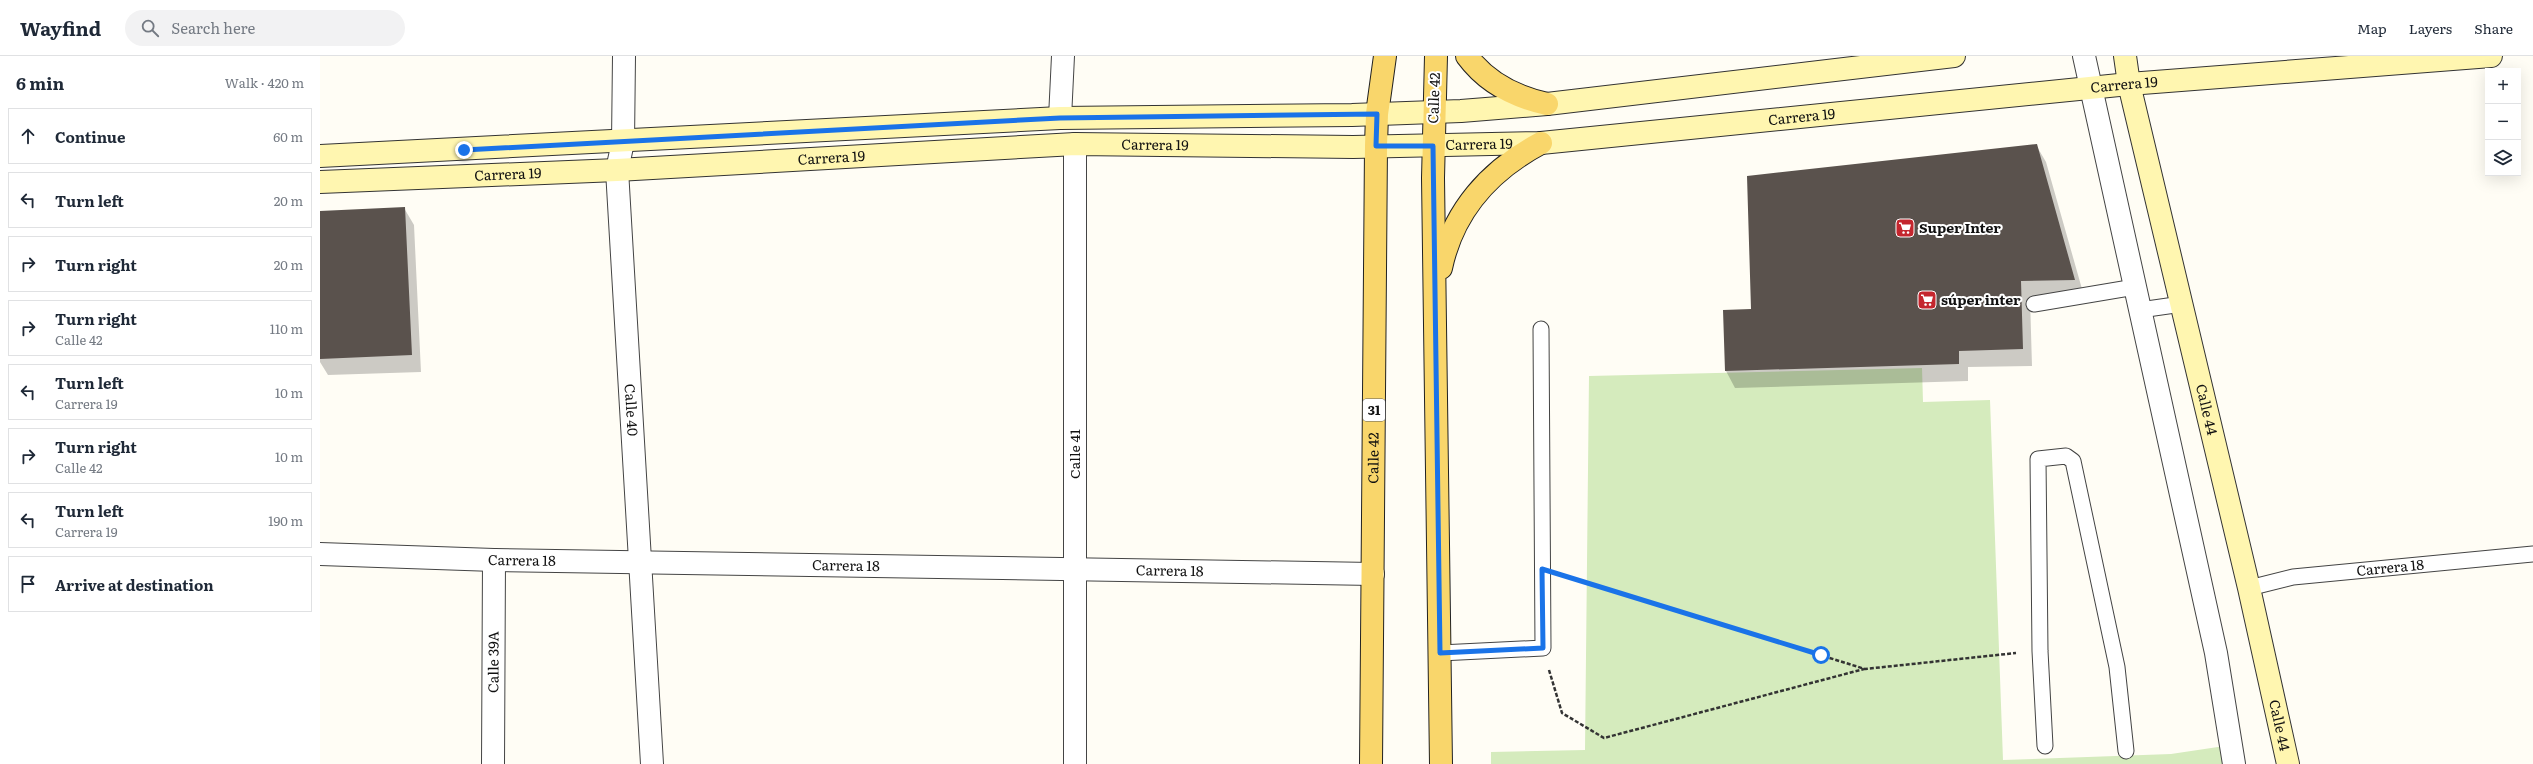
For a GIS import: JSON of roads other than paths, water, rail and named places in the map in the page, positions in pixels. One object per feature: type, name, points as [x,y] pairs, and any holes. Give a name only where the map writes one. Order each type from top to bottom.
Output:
[{"type":"main road","name":"Calle 42","points":[[1371,764],[1376,146],[1377,114],[1385,56]]},
{"type":"main road","name":"Calle 42","points":[[1436,56],[1433,146],[1441,764]]},
{"type":"main road","points":[[1466,56],[1483,74],[1497,85],[1530,101],[1547,104]]},
{"type":"main road","name":"Carrera 19","points":[[320,156],[623,142],[1060,118],[1433,112],[1547,104],[1954,56]]},
{"type":"main road","name":"Calle 44","points":[[2125,56],[2129,84],[2249,588],[2288,764]]},
{"type":"main road","name":"Carrera 19","points":[[320,182],[617,170],[1075,144],[1433,146],[1541,143],[2129,84],[2490,56]]},
{"type":"main road","points":[[1436,293],[1448,243],[1470,202],[1484,184],[1502,168],[1541,143]]},
{"type":"street","name":"Calle 40","points":[[624,56],[623,142],[617,170],[652,764]]},
{"type":"street","points":[[1060,118],[1063,56]]},
{"type":"street","points":[[2084,56],[2216,653],[2234,764]]},
{"type":"street","name":"Calle 41","points":[[1075,144],[1075,764]]},
{"type":"street","name":"Carrera 18","points":[[320,554],[494,560],[1373,574]]},
{"type":"street","name":"Calle 39A","points":[[493,764],[494,560]]},
{"type":"lane","points":[[2034,304],[2135,287]]},
{"type":"lane","points":[[2140,310],[2182,304]]},
{"type":"lane","points":[[1440,653],[1543,648],[1541,329]]},
{"type":"lane","points":[[2045,746],[2040,651],[2038,459],[2066,456],[2073,461],[2117,667],[2126,752]]},
{"type":"lane","name":"Carrera 18","points":[[2249,588],[2293,577],[2533,554]]},
{"type":"place","name":"Super Inter","points":[[1905,228]]},
{"type":"place","name":"súper inter","points":[[1927,300]]}]
